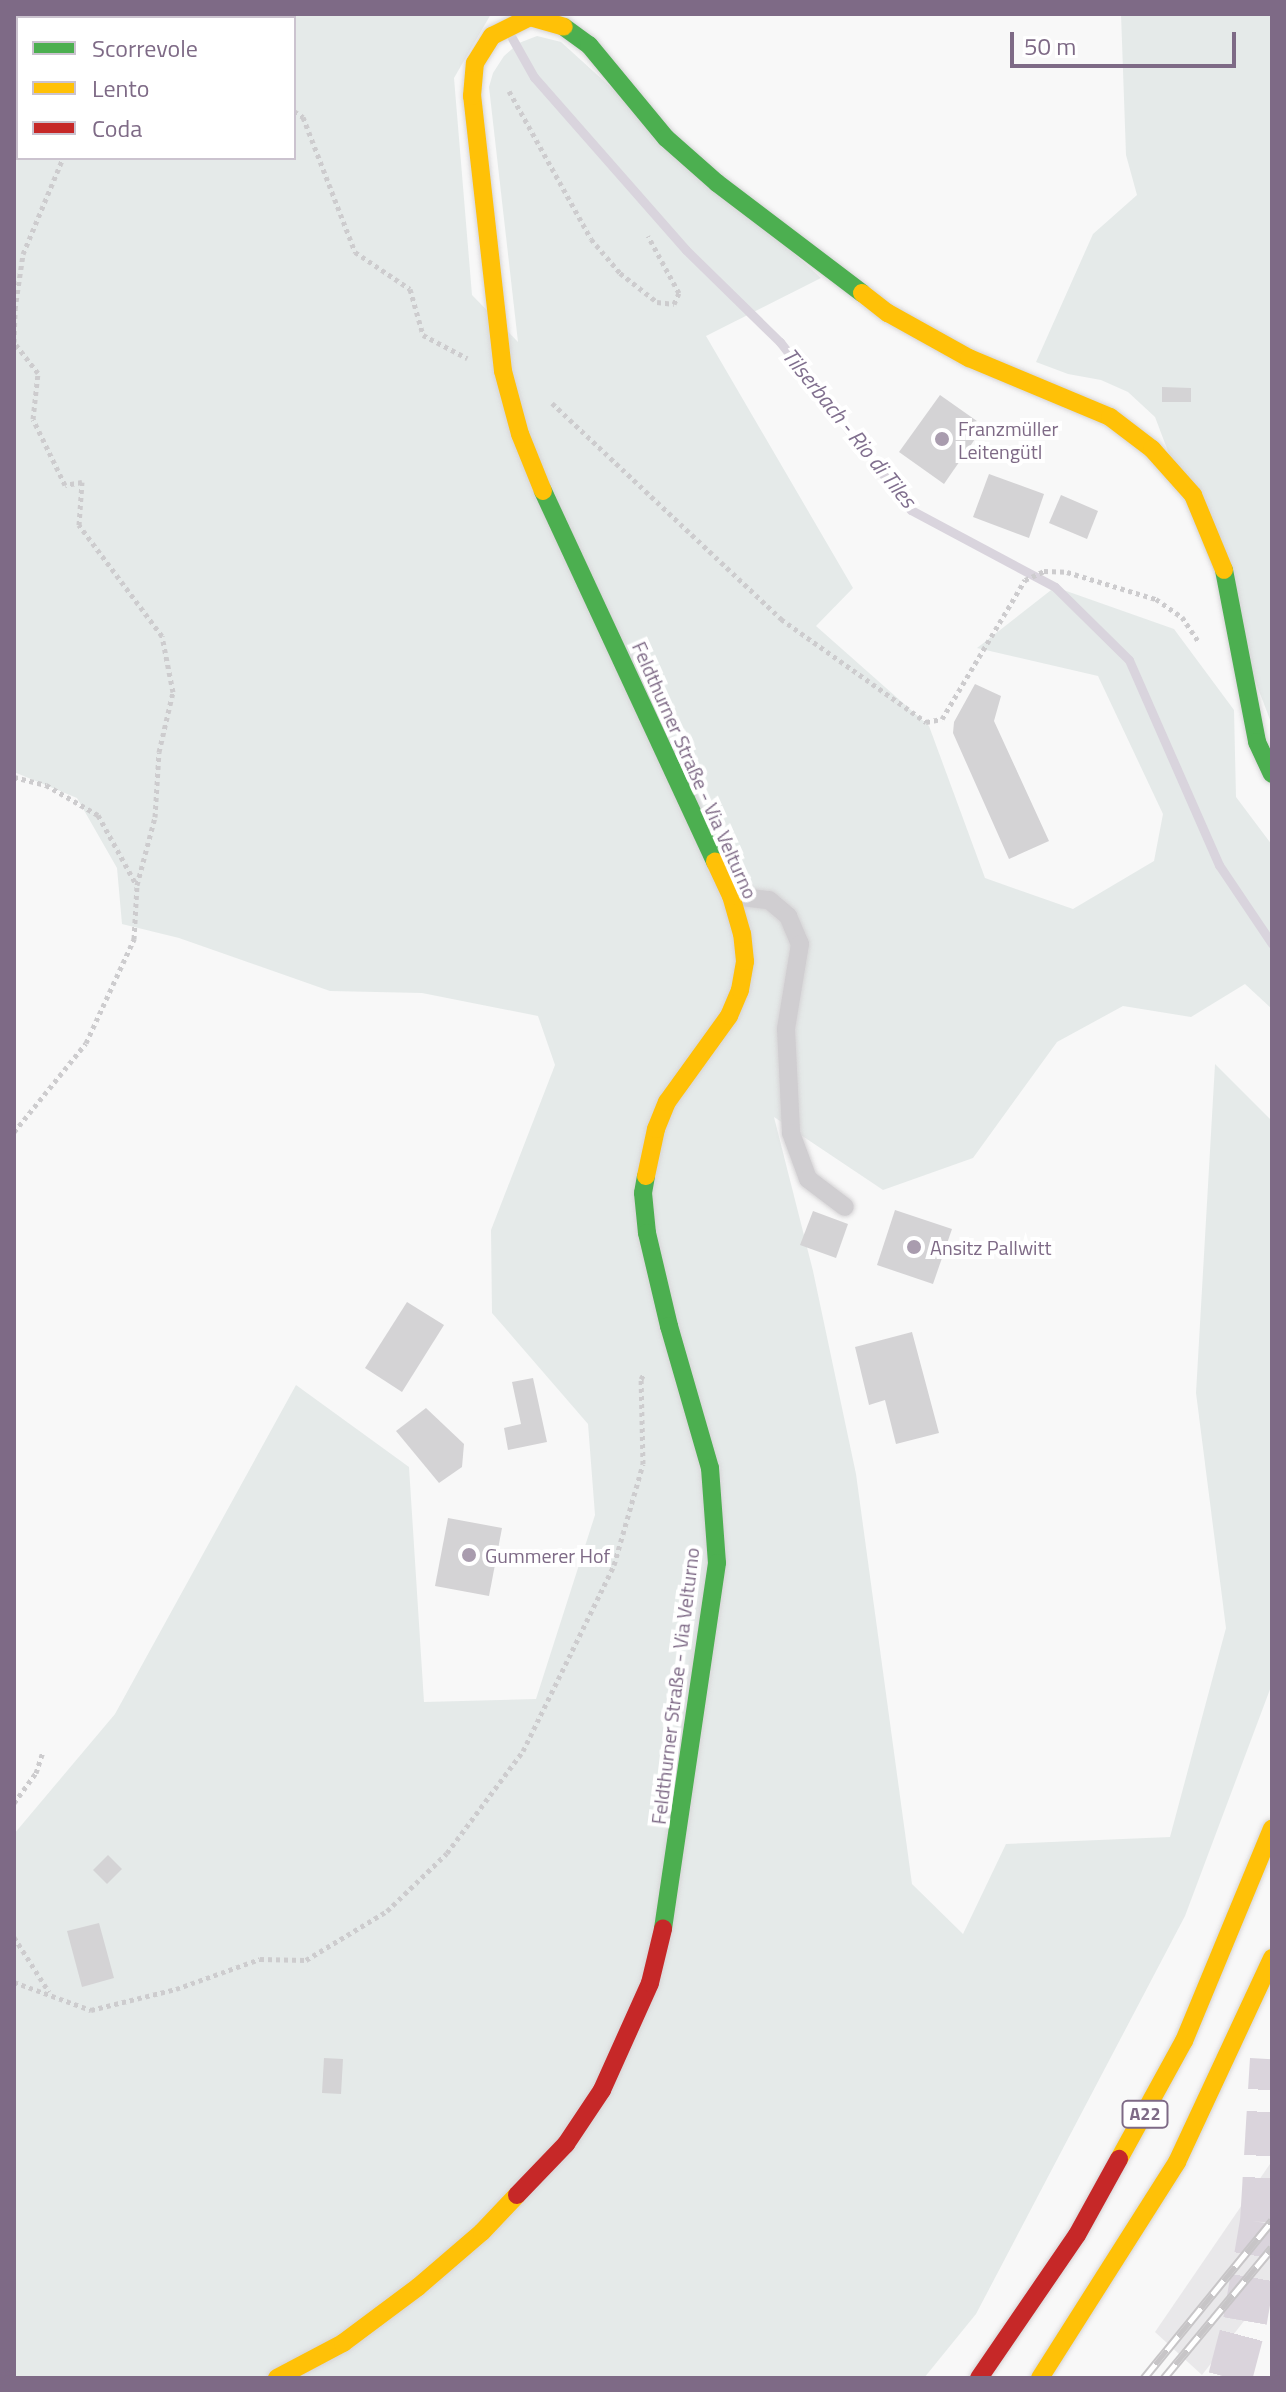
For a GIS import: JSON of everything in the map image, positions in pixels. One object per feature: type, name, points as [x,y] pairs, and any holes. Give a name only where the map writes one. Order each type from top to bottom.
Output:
[{"type":"main road","name":"Feldthurner Straße - Via Velturno","points":[[277,2378],[343,2343],[418,2287],[482,2232],[566,2144],[602,2090],[650,1983],[669,1906],[717,1563],[710,1468],[669,1326],[647,1233],[643,1193],[652,1143],[667,1102],[712,1042],[740,990],[745,961],[731,896],[541,487],[520,434],[503,371],[472,96],[475,63],[492,36],[530,17],[544,16],[569,28],[589,45],[666,138],[717,183],[888,313],[969,358],[1110,417],[1174,471],[1208,522],[1222,557],[1257,742],[1272,774]]},
{"type":"main road","name":"A22","points":[[979,2378],[1077,2235],[1184,2041],[1272,1829]]},
{"type":"main road","name":"A22","points":[[1040,2378],[1177,2162],[1272,1958]]},
{"type":"lane","points":[[731,896],[769,900],[788,916],[800,944],[786,1029],[791,1133],[808,1179],[845,1207]]},
{"type":"path","points":[[507,88],[591,239],[620,273],[657,302],[674,304],[679,293],[648,236]]},
{"type":"path","points":[[296,112],[303,117],[355,252],[410,289],[423,335],[479,365],[503,371]]},
{"type":"path","points":[[14,1132],[86,1043],[134,939],[137,885],[155,817],[159,752],[173,692],[162,636],[79,525],[82,482],[65,485],[33,419],[38,373],[14,342],[14,310],[23,254],[62,160]]},
{"type":"path","points":[[543,395],[781,619],[926,722],[942,719],[1025,580],[1044,571],[1067,572],[1156,599],[1182,617],[1206,650]]},
{"type":"path","points":[[14,777],[46,785],[98,815],[137,885]]},
{"type":"path","points":[[14,1982],[91,2010],[176,1989],[260,1959],[306,1960],[387,1911],[447,1853],[523,1751],[614,1565],[643,1464],[641,1379],[648,1366]]},
{"type":"path","points":[[14,1803],[36,1773],[43,1751]]},
{"type":"path","points":[[14,1937],[49,1993]]},
{"type":"shaded area","points":[[14,14],[491,14],[454,78],[472,295],[518,342],[489,87],[493,73],[504,56],[519,43],[537,36],[561,42],[821,278],[706,336],[853,588],[816,626],[929,726],[985,878],[1073,909],[1154,861],[1163,814],[1098,676],[977,648],[1055,587],[1174,629],[1234,710],[1236,797],[1272,845],[1272,1009],[1245,984],[1191,1017],[1123,1006],[1057,1042],[973,1158],[883,1190],[774,1117],[813,1271],[856,1474],[912,1884],[963,1934],[1006,1844],[1170,1837],[1226,1628],[1196,1393],[1215,1064],[1272,1121],[1272,1684],[1185,1916],[976,2314],[924,2378],[14,2378],[14,1834],[115,1714],[296,1385],[409,1467],[424,1702],[536,1699],[595,1515],[588,1424],[492,1313],[491,1230],[555,1065],[538,1016],[422,993],[330,991],[179,938],[122,924],[117,868],[77,798],[14,772]]},
{"type":"shaded area","points":[[1121,14],[1272,14],[1272,725],[1155,417],[1128,392],[1101,380],[1068,374],[1036,362],[1093,234],[1137,195],[1126,155]]},
{"type":"shaded area","points":[[1272,2161],[1272,2285],[1202,2375],[1155,2332]]},
{"type":"building","points":[[1162,387],[1191,388],[1191,402],[1162,402]]},
{"type":"building","name":"Franzmüller Leitengütl","points":[[940,395],[984,426],[944,484],[899,452]]},
{"type":"building","points":[[989,474],[1044,494],[1029,538],[973,517]]},
{"type":"building","points":[[1061,495],[1098,511],[1087,539],[1049,523]]},
{"type":"building","points":[[975,684],[1001,696],[994,721],[1049,841],[1009,859],[953,733],[954,722]]},
{"type":"building","name":"Ansitz Pallwitt","points":[[895,1210],[952,1229],[933,1284],[877,1265]]},
{"type":"building","points":[[813,1211],[848,1224],[836,1258],[800,1245]]},
{"type":"building","points":[[407,1302],[444,1325],[402,1392],[365,1368]]},
{"type":"building","points":[[912,1332],[939,1433],[896,1444],[885,1400],[869,1405],[855,1347]]},
{"type":"building","points":[[533,1378],[547,1442],[508,1450],[504,1428],[521,1424],[512,1382]]},
{"type":"building","points":[[426,1408],[464,1444],[462,1467],[439,1483],[396,1431]]},
{"type":"building","points":[[448,1518],[502,1528],[489,1596],[435,1586]]},
{"type":"building","points":[[108,1855],[122,1869],[107,1884],[93,1870]]},
{"type":"building","points":[[99,1923],[114,1978],[82,1987],[67,1931]]},
{"type":"building","points":[[324,2058],[343,2059],[341,2094],[322,2093]]},
{"type":"waterway","name":"Tilserbach - Rio di Tiles","points":[[512,38],[534,77],[686,250],[780,342],[911,510],[1055,587],[1129,660],[1219,865],[1272,944]]},
{"type":"tunnel","points":[[1230,2378],[1245,2321],[1262,2222],[1272,2059]]},
{"type":"railway","points":[[1144,2378],[1272,2221]]},
{"type":"railway","points":[[1164,2378],[1272,2248]]},
{"type":"traffic: fast","points":[[564,27],[589,45],[666,138],[717,183],[862,293]]},
{"type":"traffic: fast","points":[[543,491],[715,862]]},
{"type":"traffic: fast","points":[[1224,570],[1257,742],[1272,774]]},
{"type":"traffic: fast","points":[[646,1176],[643,1193],[647,1233],[669,1326],[710,1468],[717,1563],[663,1929]]},
{"type":"traffic: slow","points":[[543,491],[520,434],[503,371],[472,96],[475,63],[492,36],[530,17],[564,27]]},
{"type":"traffic: slow","points":[[862,293],[888,313],[969,358],[1110,417],[1152,449],[1193,495],[1224,570]]},
{"type":"traffic: slow","points":[[646,1176],[656,1129],[667,1102],[729,1016],[740,990],[745,961],[742,934],[731,896],[715,862]]},
{"type":"traffic: slow","points":[[1119,2159],[1184,2041],[1272,1829]]},
{"type":"traffic: slow","points":[[1040,2378],[1177,2162],[1272,1958]]},
{"type":"traffic: slow","points":[[277,2378],[343,2343],[418,2287],[482,2232],[517,2195]]},
{"type":"traffic: jam","points":[[517,2195],[566,2144],[602,2090],[650,1983],[663,1929]]},
{"type":"traffic: jam","points":[[979,2378],[1077,2235],[1119,2159]]},
{"type":"place","name":"Franzmüller Leitengütl","points":[[942,439]]},
{"type":"place","name":"Ansitz Pallwitt","points":[[914,1247]]},
{"type":"place","name":"Gummerer Hof","points":[[469,1555]]}]
